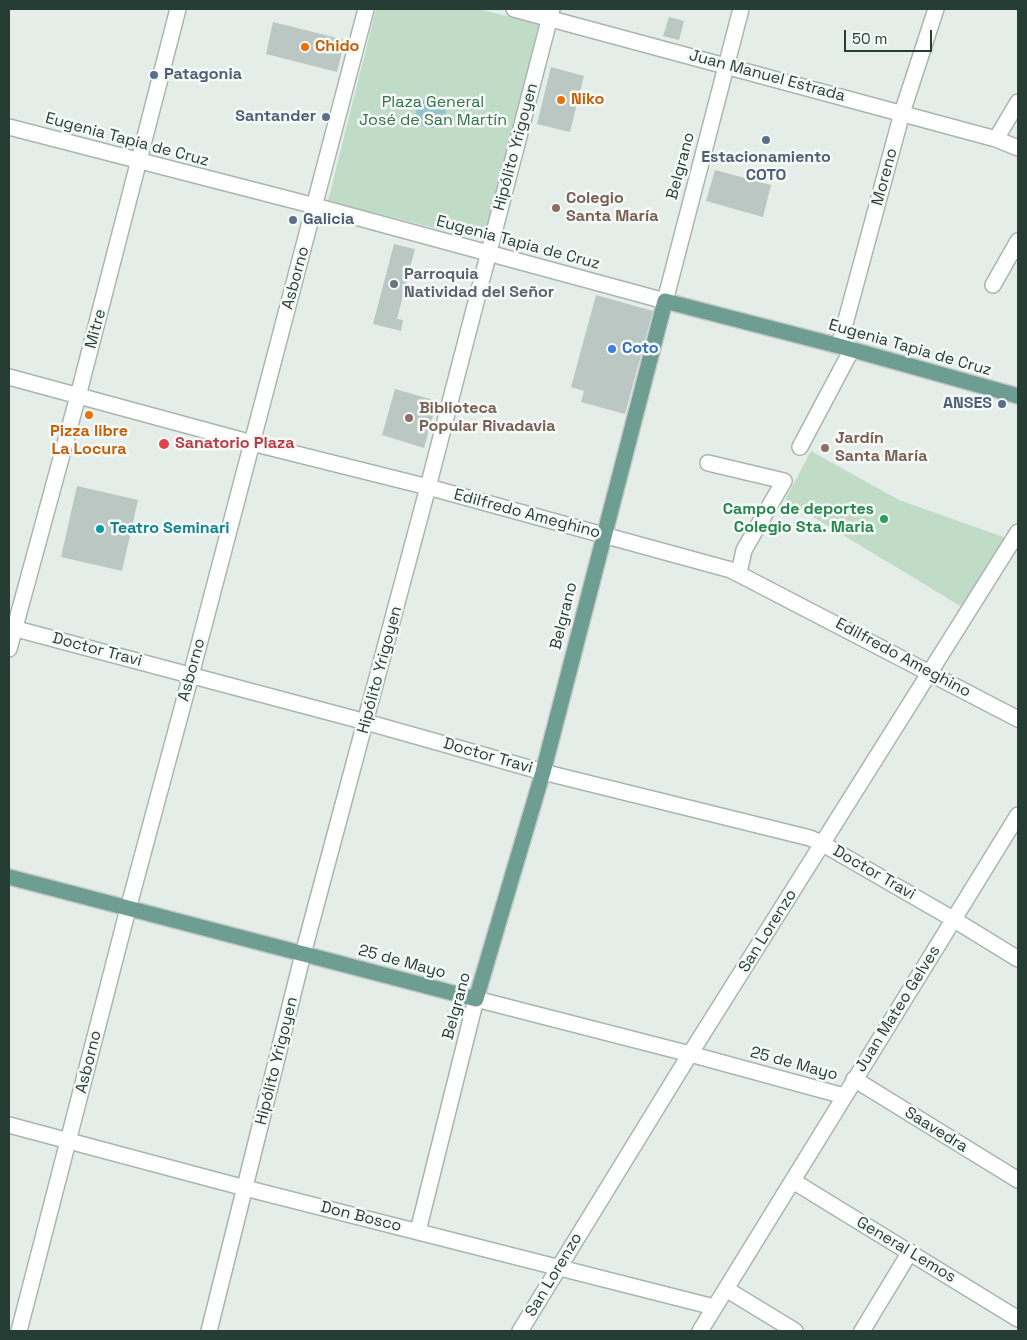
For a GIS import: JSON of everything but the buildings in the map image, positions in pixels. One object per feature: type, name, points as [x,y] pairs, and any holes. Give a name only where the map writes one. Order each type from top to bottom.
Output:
[{"type":"main road","name":"Eugenia Tapia de Cruz","points":[[664,301],[846,348],[1018,396]]},
{"type":"main road","name":"Belgrano","points":[[476,999],[543,772],[602,535],[664,301]]},
{"type":"main road","name":"25 de Mayo","points":[[9,877],[476,999]]},
{"type":"street","name":"Mitre","points":[[9,649],[12,627],[78,396],[178,9]]},
{"type":"street","name":"Asborno","points":[[19,1331],[128,909],[366,9]]},
{"type":"street","name":"Juan Manuel Estrada","points":[[514,9],[551,14],[726,65],[996,138],[1018,148]]},
{"type":"street","name":"Belgrano","points":[[664,301],[741,9]]},
{"type":"street","name":"Moreno","points":[[800,447],[846,348],[902,112],[936,9]]},
{"type":"street","name":"Hipólito Yrigoyen","points":[[209,1331],[303,954],[428,487],[551,14]]},
{"type":"street","points":[[996,138],[1018,102]]},
{"type":"street","name":"Eugenia Tapia de Cruz","points":[[9,127],[315,206],[664,301]]},
{"type":"street","points":[[993,285],[1018,241]]},
{"type":"street","name":"Edilfredo Ameghino","points":[[9,377],[252,443],[428,487],[740,573],[1018,719]]},
{"type":"street","points":[[708,463],[784,481],[744,550],[740,573]]},
{"type":"street","name":"San Lorenzo","points":[[520,1331],[690,1054],[1018,532]]},
{"type":"street","name":"Doctor Travi","points":[[12,627],[366,722],[543,772],[810,838],[953,919],[1018,959]]},
{"type":"street","name":"Juan Mateo Gelves","points":[[700,1331],[1018,815]]},
{"type":"street","name":"Belgrano","points":[[418,1231],[476,999]]},
{"type":"street","name":"25 de Mayo","points":[[476,999],[844,1096]]},
{"type":"street","name":"Saavedra","points":[[854,1079],[1018,1180]]},
{"type":"street","name":"Don Bosco","points":[[9,1125],[245,1188],[714,1307]]},
{"type":"street","name":"General Lemos","points":[[793,1181],[1018,1319]]},
{"type":"street","points":[[862,1331],[910,1252]]},
{"type":"street","points":[[726,1289],[795,1331]]},
{"type":"green space","name":"Plaza General José de San Martín","points":[[376,9],[479,9],[539,24],[485,241],[328,201]]},
{"type":"green space","name":"Campo de deportes Colegio Sta. Maria","points":[[811,451],[899,500],[1006,538],[962,607],[785,500]]},
{"type":"water","points":[[431,98],[441,103],[446,113],[441,123],[431,128],[421,123],[416,113],[421,103]]},
{"type":"place","name":"Chido","points":[[305,47]]},
{"type":"place","name":"Patagonia","points":[[154,75]]},
{"type":"place","name":"Niko","points":[[561,100]]},
{"type":"place","name":"Santander","points":[[326,117]]},
{"type":"place","name":"Estacionamiento COTO","points":[[766,140]]},
{"type":"place","name":"Colegio Santa María","points":[[556,208]]},
{"type":"place","name":"Galicia","points":[[293,220]]},
{"type":"place","name":"Parroquia Natividad del Señor","points":[[394,284]]},
{"type":"place","name":"Coto","points":[[612,349]]},
{"type":"place","name":"ANSES","points":[[1002,404]]},
{"type":"place","name":"Pizza libre La Locura","points":[[89,415]]},
{"type":"place","name":"Biblioteca Popular Rivadavia","points":[[409,418]]},
{"type":"place","name":"Sanatorio Plaza","points":[[164,444]]},
{"type":"place","name":"Jardín Santa María","points":[[825,448]]},
{"type":"place","name":"Campo de deportes Colegio Sta. Maria","points":[[884,519]]},
{"type":"place","name":"Teatro Seminari","points":[[100,529]]}]
